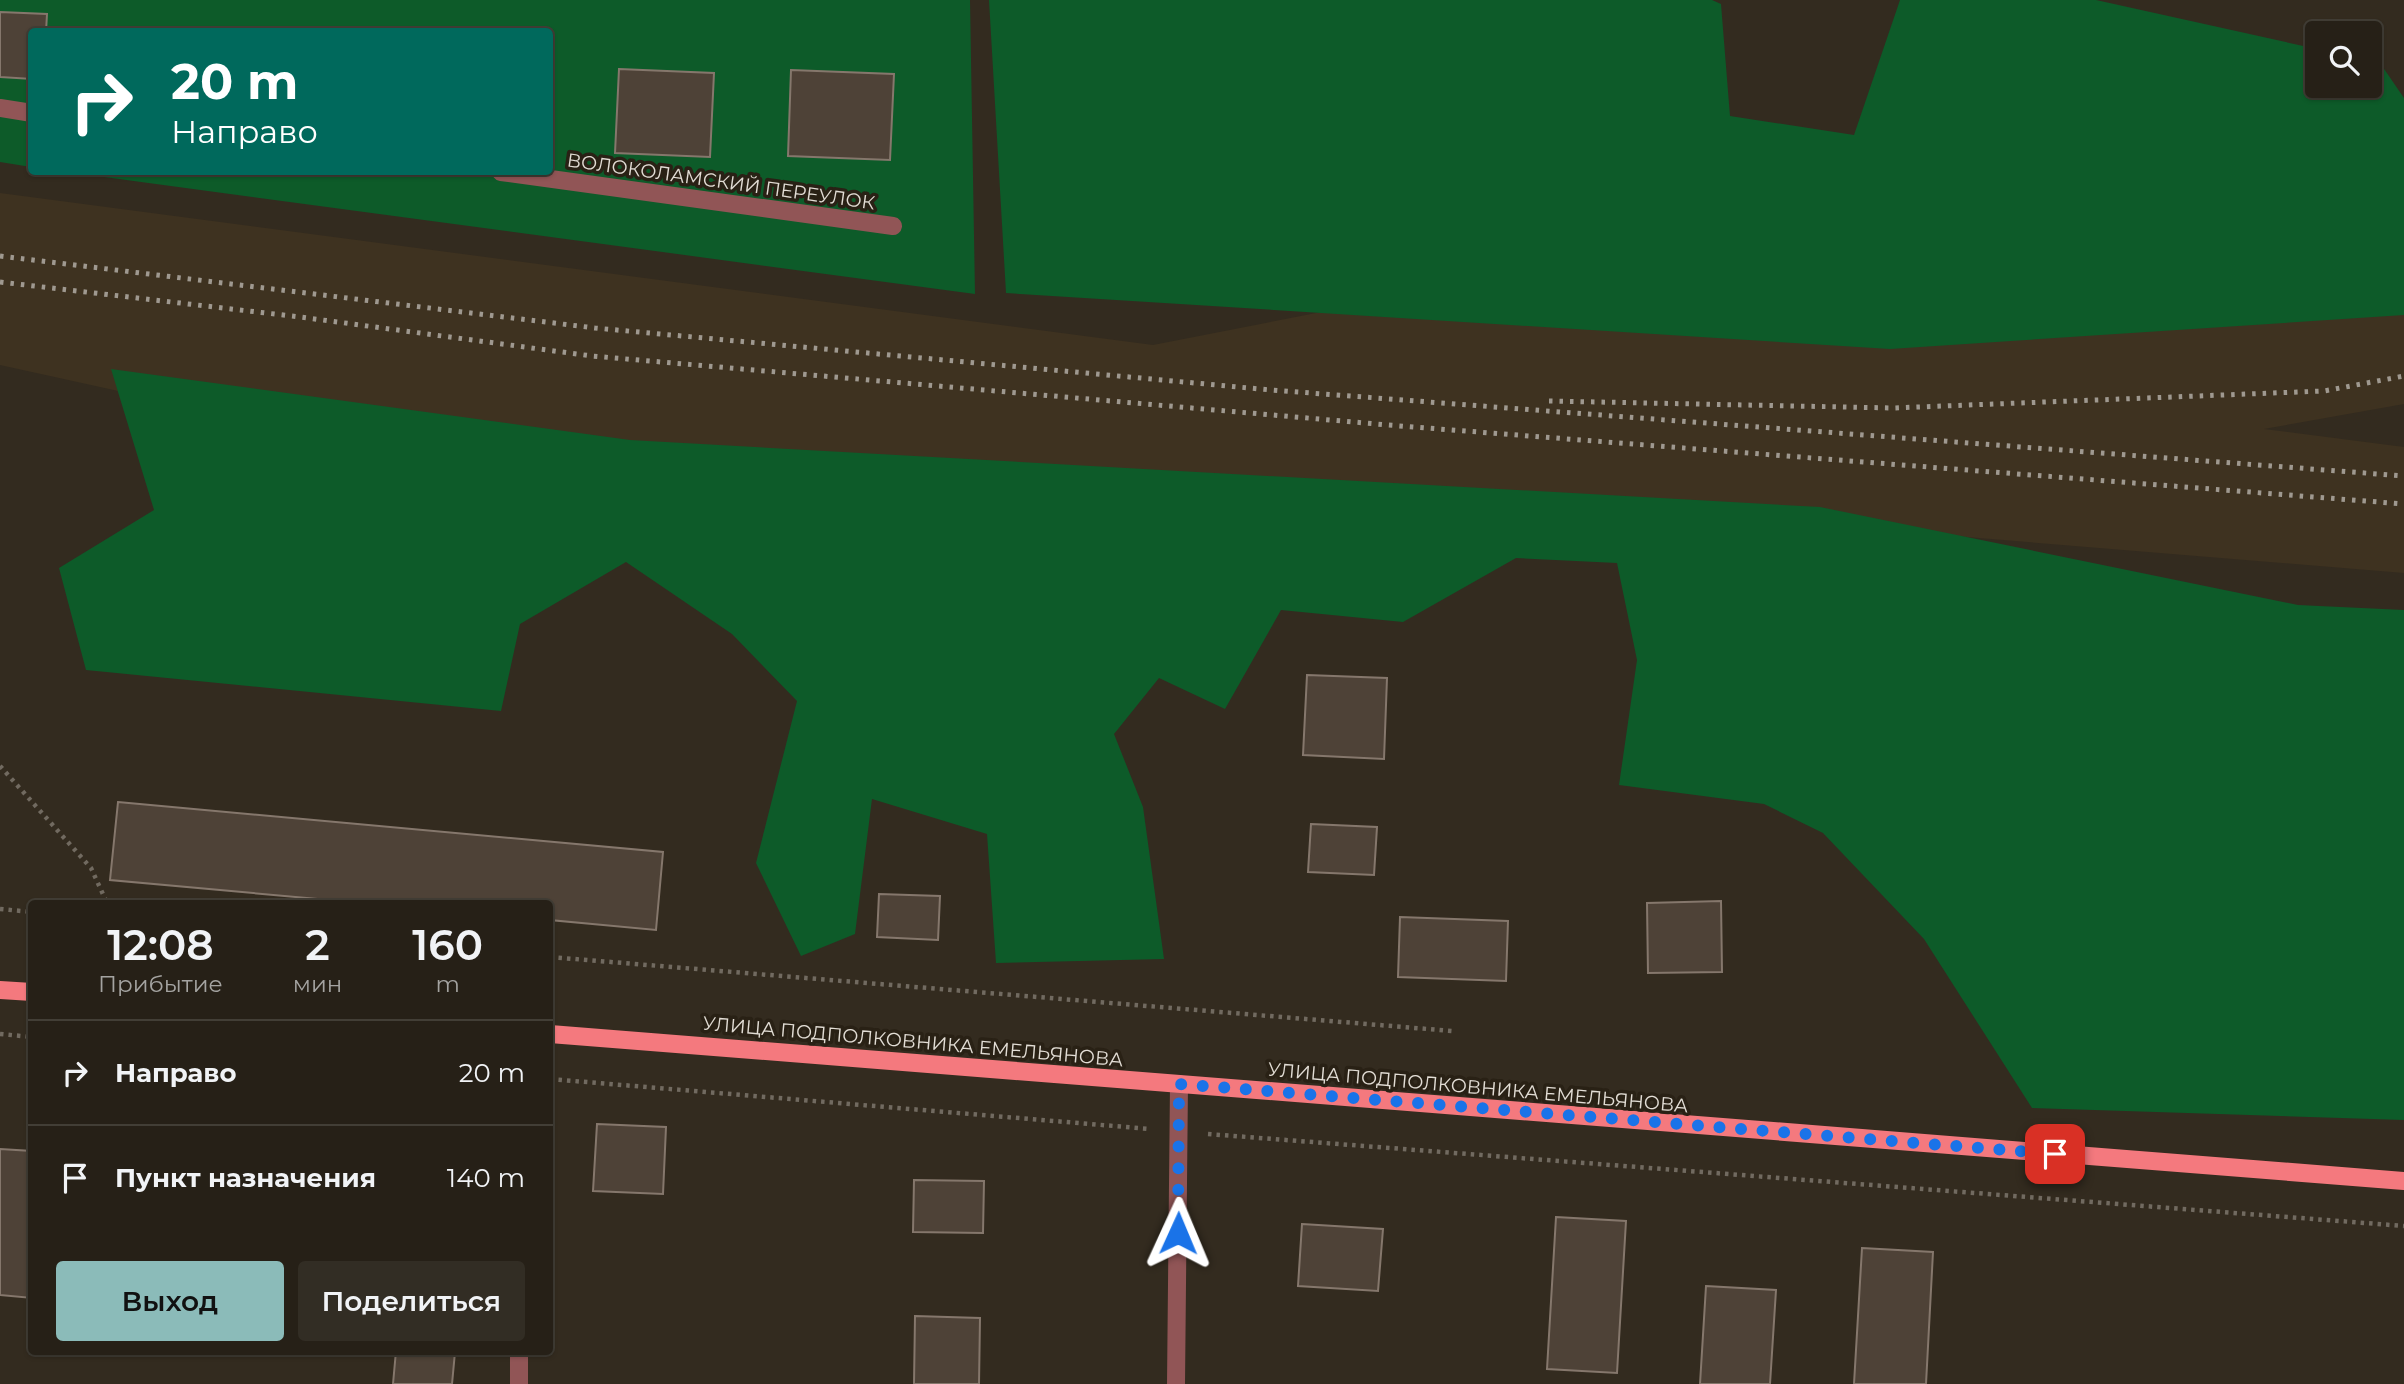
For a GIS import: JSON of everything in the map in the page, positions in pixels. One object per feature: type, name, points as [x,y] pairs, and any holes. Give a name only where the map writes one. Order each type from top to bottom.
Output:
[{"type":"main road","points":[[0,989],[28,992]]},
{"type":"main road","name":"УЛИЦА ПОДПОЛКОВНИКА ЕМЕЛЬЯНОВА","points":[[553,1034],[2404,1181]]},
{"type":"street","points":[[0,108],[28,112]]},
{"type":"street","name":"ВОЛОКОЛАМСКИЙ ПЕРЕУЛОК","points":[[523,175],[893,226]]},
{"type":"street","points":[[1177,1384],[1179,1084]]},
{"type":"street","points":[[519,1355],[519,1384]]},
{"type":"path","points":[[0,766],[91,868],[106,900]]},
{"type":"path","points":[[0,909],[28,912]]},
{"type":"path","points":[[553,957],[1452,1031]]},
{"type":"path","points":[[0,1034],[28,1037]]},
{"type":"path","points":[[553,1079],[1180,1132],[2404,1226]]},
{"type":"shaded area","points":[[0,193],[1153,345],[1352,306],[2404,264],[2404,404],[2264,429],[2404,447],[2404,573],[1432,493],[300,431],[0,365]]},
{"type":"green space","points":[[0,0],[970,0],[975,294],[89,175],[553,175],[553,28],[28,28],[28,167],[0,162]]},
{"type":"green space","points":[[989,0],[1712,0],[1721,4],[1730,116],[1854,135],[1900,0],[2096,0],[2305,46],[2305,98],[2382,98],[2382,66],[2404,98],[2404,315],[1890,349],[1006,293]]},
{"type":"green space","points":[[111,369],[630,440],[1820,507],[2298,605],[2404,610],[2404,1120],[2032,1108],[1924,939],[1823,833],[1764,804],[1619,785],[1637,660],[1617,563],[1516,558],[1403,622],[1281,610],[1225,709],[1159,678],[1114,734],[1143,807],[1164,959],[996,963],[987,834],[872,799],[855,934],[801,956],[756,863],[797,701],[732,634],[626,562],[520,624],[501,711],[86,670],[59,568],[154,510]]},
{"type":"building","points":[[0,12],[47,14],[46,28],[28,28],[28,79],[0,77]]},
{"type":"building","points":[[619,69],[714,73],[710,157],[615,153]]},
{"type":"building","points":[[791,70],[894,74],[890,160],[788,156]]},
{"type":"building","points":[[1307,675],[1387,678],[1384,759],[1303,755]]},
{"type":"building","points":[[118,802],[663,852],[656,930],[553,920],[553,900],[329,900],[110,880]]},
{"type":"building","points":[[1311,824],[1377,827],[1374,875],[1308,872]]},
{"type":"building","points":[[879,894],[940,896],[938,940],[877,937]]},
{"type":"building","points":[[1721,901],[1722,972],[1648,973],[1647,903]]},
{"type":"building","points":[[1400,917],[1508,921],[1506,981],[1398,977]]},
{"type":"building","points":[[597,1124],[666,1127],[663,1194],[593,1191]]},
{"type":"building","points":[[0,1149],[28,1151],[28,1298],[0,1295]]},
{"type":"building","points":[[914,1180],[984,1181],[983,1233],[913,1232]]},
{"type":"building","points":[[1556,1217],[1626,1221],[1617,1373],[1547,1369]]},
{"type":"building","points":[[1302,1224],[1383,1229],[1378,1291],[1298,1286]]},
{"type":"building","points":[[1862,1248],[1933,1252],[1926,1384],[1854,1384]]},
{"type":"building","points":[[1706,1286],[1776,1290],[1770,1384],[1700,1384]]},
{"type":"building","points":[[915,1316],[980,1318],[979,1384],[914,1384]]},
{"type":"building","points":[[396,1355],[455,1355],[452,1384],[393,1384]]},
{"type":"railway","points":[[0,256],[595,328],[1271,390],[2404,476]]},
{"type":"railway","points":[[0,282],[300,317],[592,356],[1388,425],[2404,504]]},
{"type":"railway","points":[[1549,401],[1893,408],[2324,391],[2404,376]]},
{"type":"route","points":[[1178,1233],[1179,1084],[2055,1154]]}]
